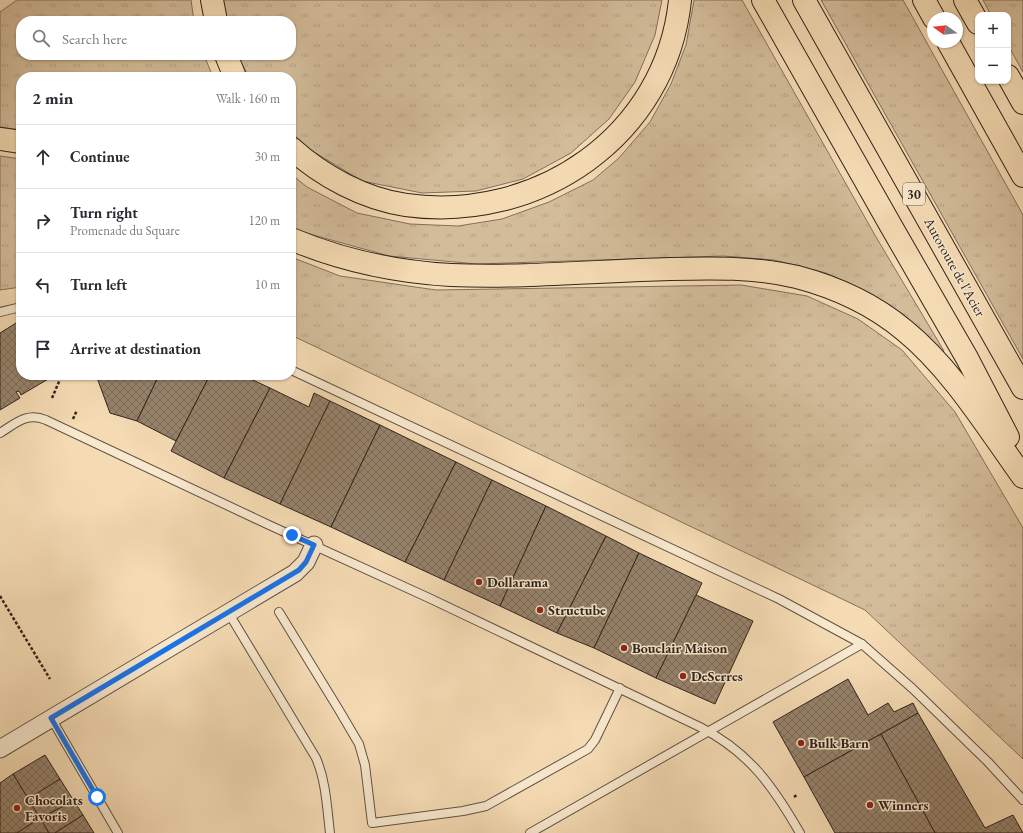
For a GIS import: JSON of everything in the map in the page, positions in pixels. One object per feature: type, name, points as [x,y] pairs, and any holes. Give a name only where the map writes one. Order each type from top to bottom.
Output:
[{"type":"highway","points":[[212,0],[215,16]]},
{"type":"highway","points":[[296,152],[320,171],[343,184],[365,194],[406,205],[451,207],[476,205],[505,200],[528,192],[550,183],[574,170],[615,138],[630,121],[658,76],[675,27],[680,0]]},
{"type":"highway","points":[[763,0],[969,363],[1023,467]]},
{"type":"highway","name":"Autoroute de l'Acier","points":[[804,0],[1023,388]]},
{"type":"highway","points":[[924,0],[931,12]]},
{"type":"highway","points":[[965,0],[975,18]]},
{"type":"highway","points":[[951,48],[1023,176]]},
{"type":"highway","points":[[228,60],[233,72]]},
{"type":"highway","points":[[1011,81],[1023,103]]},
{"type":"highway","points":[[0,139],[16,141]]},
{"type":"highway","points":[[296,240],[353,260],[431,274],[488,275],[713,269],[798,277],[836,290],[875,310],[904,330],[919,344],[957,386],[1023,477]]},
{"type":"street","points":[[0,749],[299,570],[306,562],[314,545]]},
{"type":"lane","points":[[0,312],[16,308]]},
{"type":"lane","points":[[296,372],[779,599],[862,644],[913,689],[988,762],[1023,800]]},
{"type":"lane","points":[[0,433],[27,418],[38,417],[620,688],[709,732],[728,743],[749,762],[780,800],[800,833]]},
{"type":"lane","points":[[228,612],[321,768],[330,833]]},
{"type":"lane","points":[[279,612],[359,744],[365,766],[372,822],[463,811],[486,806],[588,748],[595,740],[620,688]]},
{"type":"lane","points":[[530,833],[862,644]]},
{"type":"lane","points":[[51,718],[118,833]]},
{"type":"path","points":[[52,398],[60,380]]},
{"type":"path","points":[[0,596],[50,679]]},
{"type":"green space","points":[[17,0],[191,0],[193,16],[16,16],[16,60],[206,60],[211,72],[16,72],[16,129],[0,127],[0,12]]},
{"type":"green space","points":[[221,0],[662,0],[655,35],[635,82],[609,119],[571,153],[523,179],[476,191],[422,193],[362,181],[309,149],[296,137],[296,72],[246,72],[240,60],[296,60],[296,16],[225,16]]},
{"type":"green space","points":[[694,0],[742,0],[876,237],[944,351],[938,354],[905,321],[871,294],[826,273],[774,260],[724,256],[477,264],[389,256],[296,230],[296,178],[307,187],[357,213],[410,224],[458,226],[502,219],[549,202],[593,180],[619,158],[650,122],[671,84],[686,45]]},
{"type":"green space","points":[[821,0],[903,0],[927,43],[927,48],[930,48],[1023,215],[1023,359]]},
{"type":"green space","points":[[983,0],[1023,0],[1023,72],[1011,50],[1011,12],[989,12]]},
{"type":"green space","points":[[0,156],[16,158],[16,288],[0,290]]},
{"type":"green space","points":[[296,259],[340,276],[436,290],[741,285],[807,296],[858,319],[902,350],[955,412],[1023,528],[1023,759],[865,610],[296,337]]},
{"type":"building","points":[[16,323],[16,380],[46,380],[21,395],[19,391],[16,392],[20,398],[0,410],[0,333]]},
{"type":"building","points":[[98,380],[157,380],[137,421],[110,413]]},
{"type":"building","points":[[157,380],[207,380],[176,441],[137,421]]},
{"type":"building","points":[[207,380],[253,380],[270,388],[224,478],[171,451]]},
{"type":"building","points":[[270,388],[309,407],[314,393],[330,401],[280,504],[224,478]]},
{"type":"building","points":[[330,401],[380,425],[331,527],[280,504]]},
{"type":"building","points":[[380,425],[456,462],[405,562],[331,527]]},
{"type":"building","points":[[456,462],[492,480],[444,580],[405,562]]},
{"type":"building","points":[[492,480],[546,506],[500,606],[444,580]]},
{"type":"building","points":[[546,506],[606,536],[557,633],[500,606]]},
{"type":"building","points":[[606,536],[639,553],[594,648],[557,633]]},
{"type":"building","points":[[639,553],[702,583],[656,678],[594,648]]},
{"type":"building","points":[[696,595],[753,621],[715,704],[656,678]]},
{"type":"building","points":[[848,679],[868,715],[888,703],[894,712],[913,703],[918,713],[804,777],[773,722]]},
{"type":"building","points":[[918,713],[985,828],[1013,815],[1023,833],[935,833],[881,734]]},
{"type":"building","name":"Winners","points":[[881,734],[935,833],[835,833],[804,777]]},
{"type":"building","points":[[45,755],[60,779],[28,799],[13,774]]},
{"type":"building","name":"Chocolats Favoris","points":[[13,774],[40,818],[17,833],[0,833],[0,783]]},
{"type":"building","points":[[60,779],[74,801],[40,818],[28,799]]},
{"type":"building","points":[[74,801],[83,815],[55,833],[49,833],[40,818]]},
{"type":"building","points":[[83,815],[94,833],[55,833]]},
{"type":"building","points":[[40,818],[49,833],[17,833]]},
{"type":"place","name":"Dollarama","points":[[479,582]]},
{"type":"place","name":"Structube","points":[[540,610]]},
{"type":"place","name":"Bouclair Maison","points":[[624,648]]},
{"type":"place","name":"DeSerres","points":[[683,676]]},
{"type":"place","name":"Bulk Barn","points":[[801,743]]},
{"type":"place","name":"Winners","points":[[870,805]]},
{"type":"place","name":"Chocolats Favoris","points":[[17,808]]},
{"type":"route","points":[[97,797],[51,718],[299,570],[306,562],[314,545],[292,535]]}]
